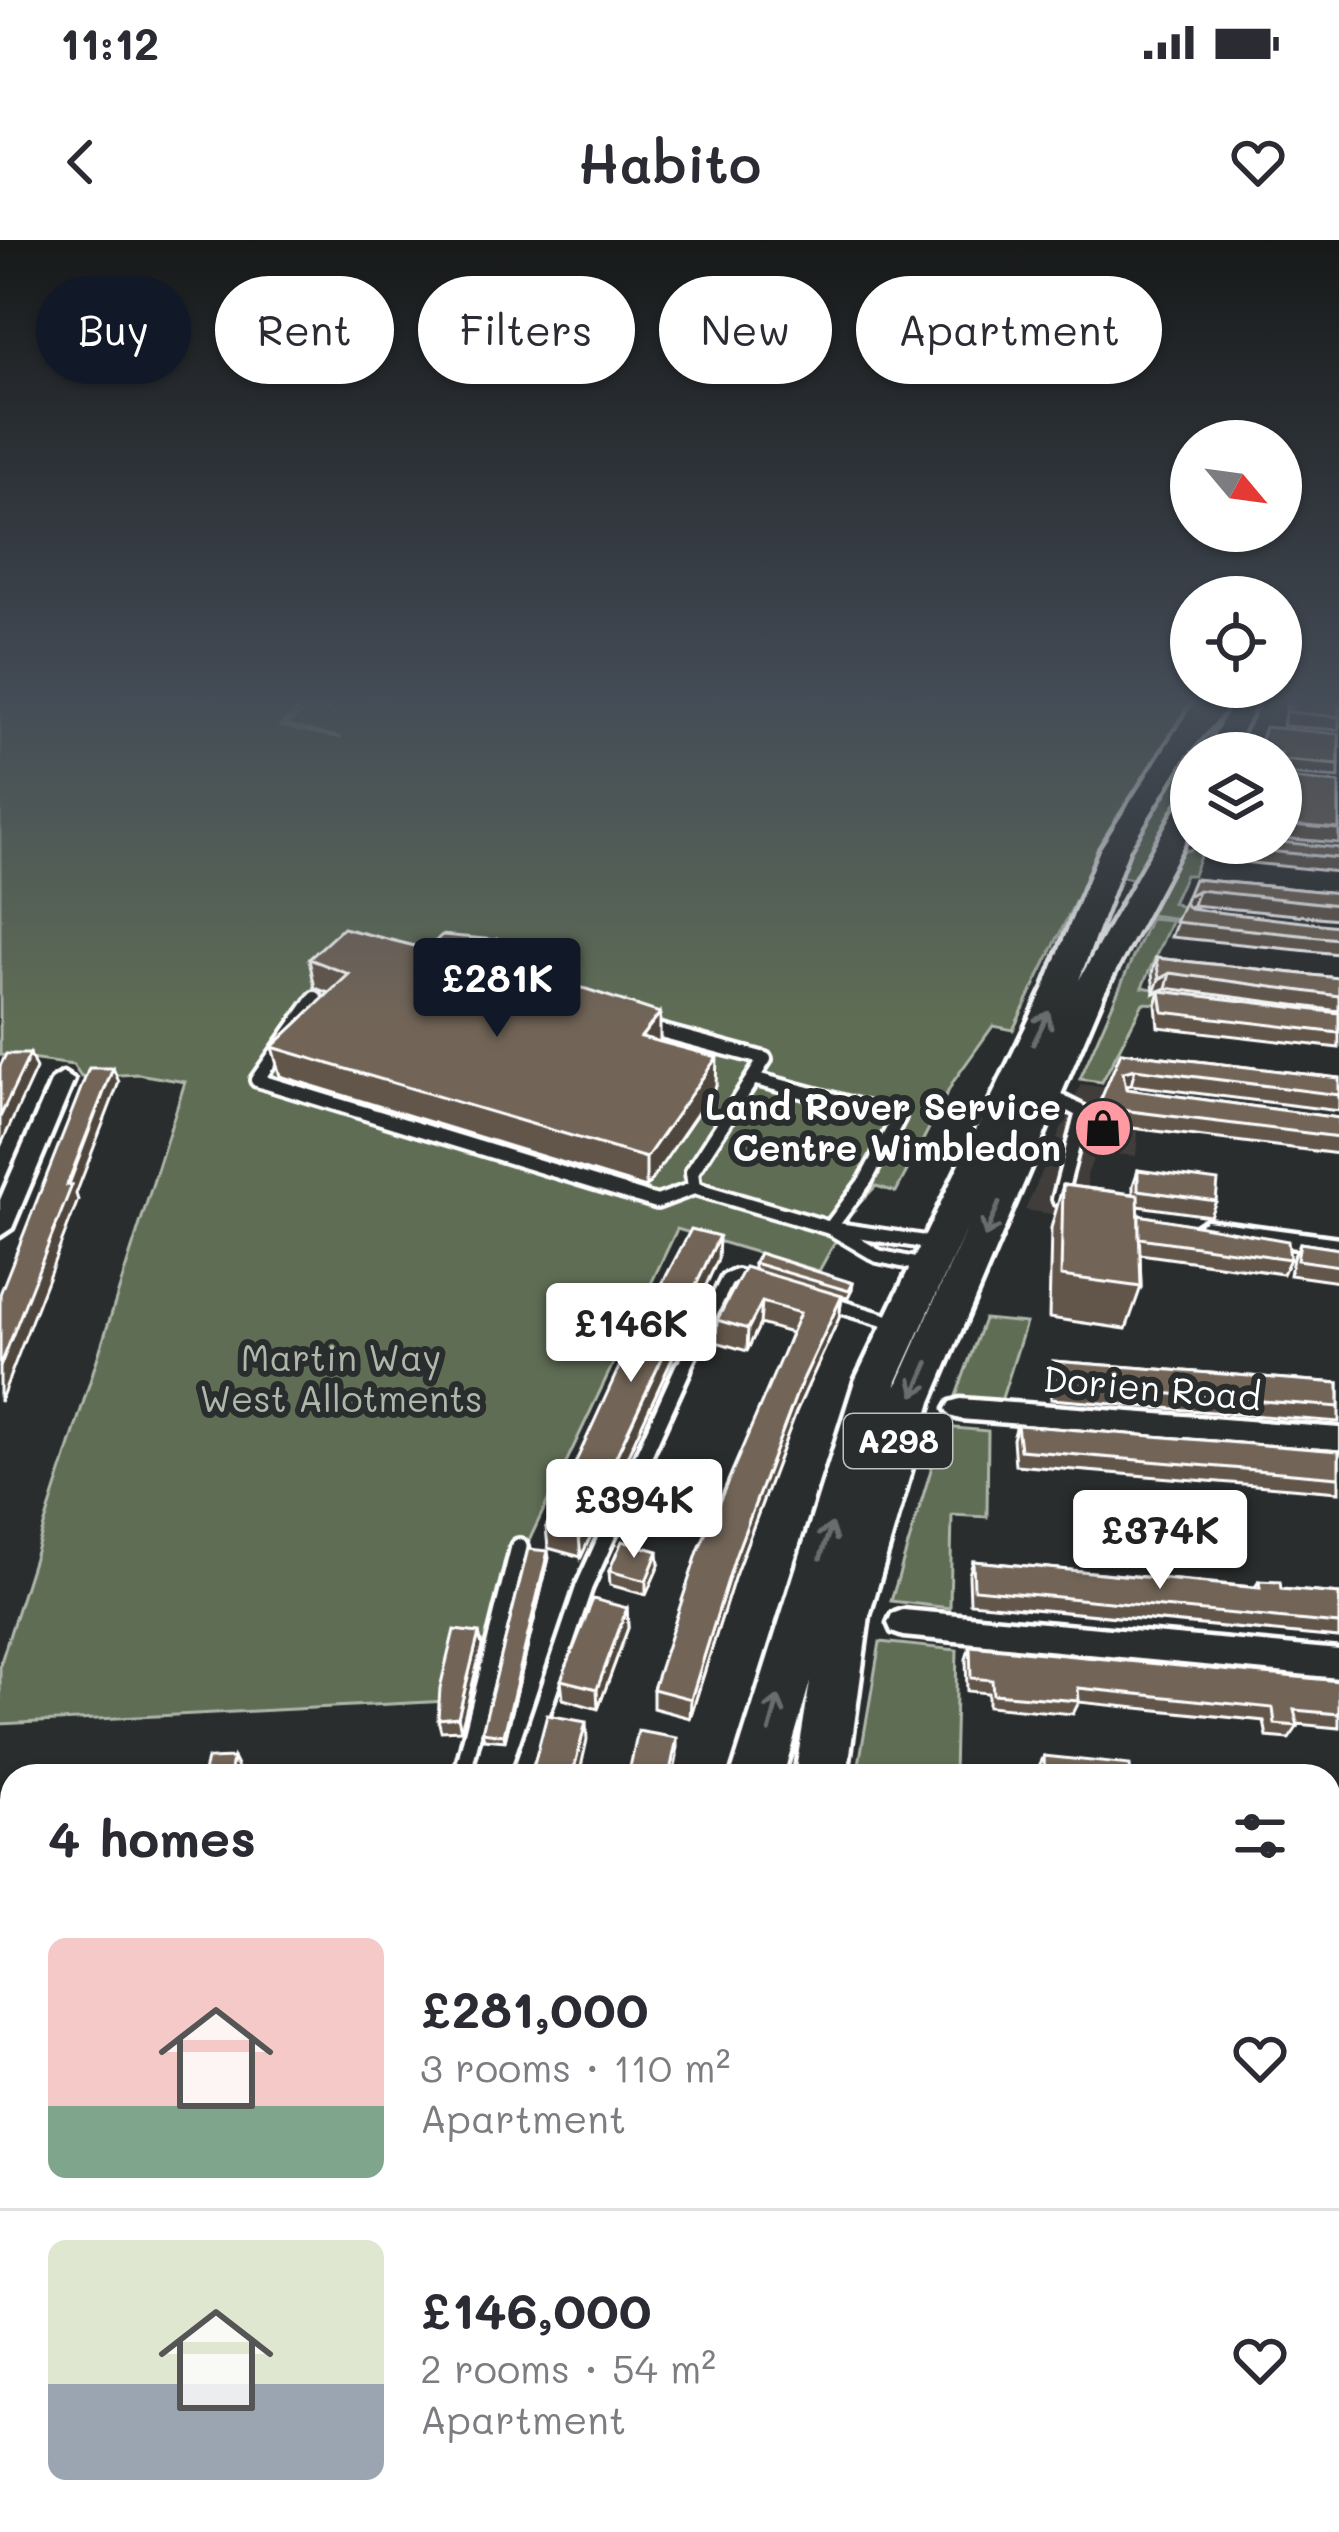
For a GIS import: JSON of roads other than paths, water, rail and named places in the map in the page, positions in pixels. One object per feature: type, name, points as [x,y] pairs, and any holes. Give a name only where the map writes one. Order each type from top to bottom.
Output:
[{"type":"main road","name":"A298","points":[[823,1764],[845,1616],[910,1402],[945,1261],[1102,879],[1139,805]]},
{"type":"main road","name":"A298","points":[[761,1764],[862,1424],[900,1325],[945,1261],[1045,1093],[1088,994],[1170,845]]},
{"type":"main road","points":[[1102,879],[1147,888]]},
{"type":"main road","points":[[806,1764],[829,1716]]},
{"type":"street","points":[[0,1228],[63,1080]]},
{"type":"street","points":[[1183,1225],[1339,1246]]},
{"type":"street","name":"Dorien Road","points":[[960,1409],[1339,1439]]},
{"type":"street","points":[[903,1623],[1339,1664]]},
{"type":"lane","points":[[315,998],[257,1080],[657,1202],[694,1189],[945,1261]]},
{"type":"lane","points":[[619,1020],[765,1060],[692,1172],[694,1189]]},
{"type":"lane","points":[[756,1079],[899,1117],[866,1180],[830,1228]]},
{"type":"lane","points":[[1045,1093],[1082,1112],[1060,1198]]},
{"type":"lane","points":[[830,1228],[878,1256],[945,1261]]},
{"type":"lane","points":[[523,1764],[537,1714],[587,1588],[727,1280],[737,1276],[777,1288]]},
{"type":"lane","points":[[797,1294],[900,1325]]},
{"type":"lane","points":[[465,1764],[519,1547]]},
{"type":"place","name":"Land Rover Service Centre Wimbledon","points":[[1103,1128]]},
{"type":"park label","name":"Martin Way West Allotments","points":[[341,1378]]}]
